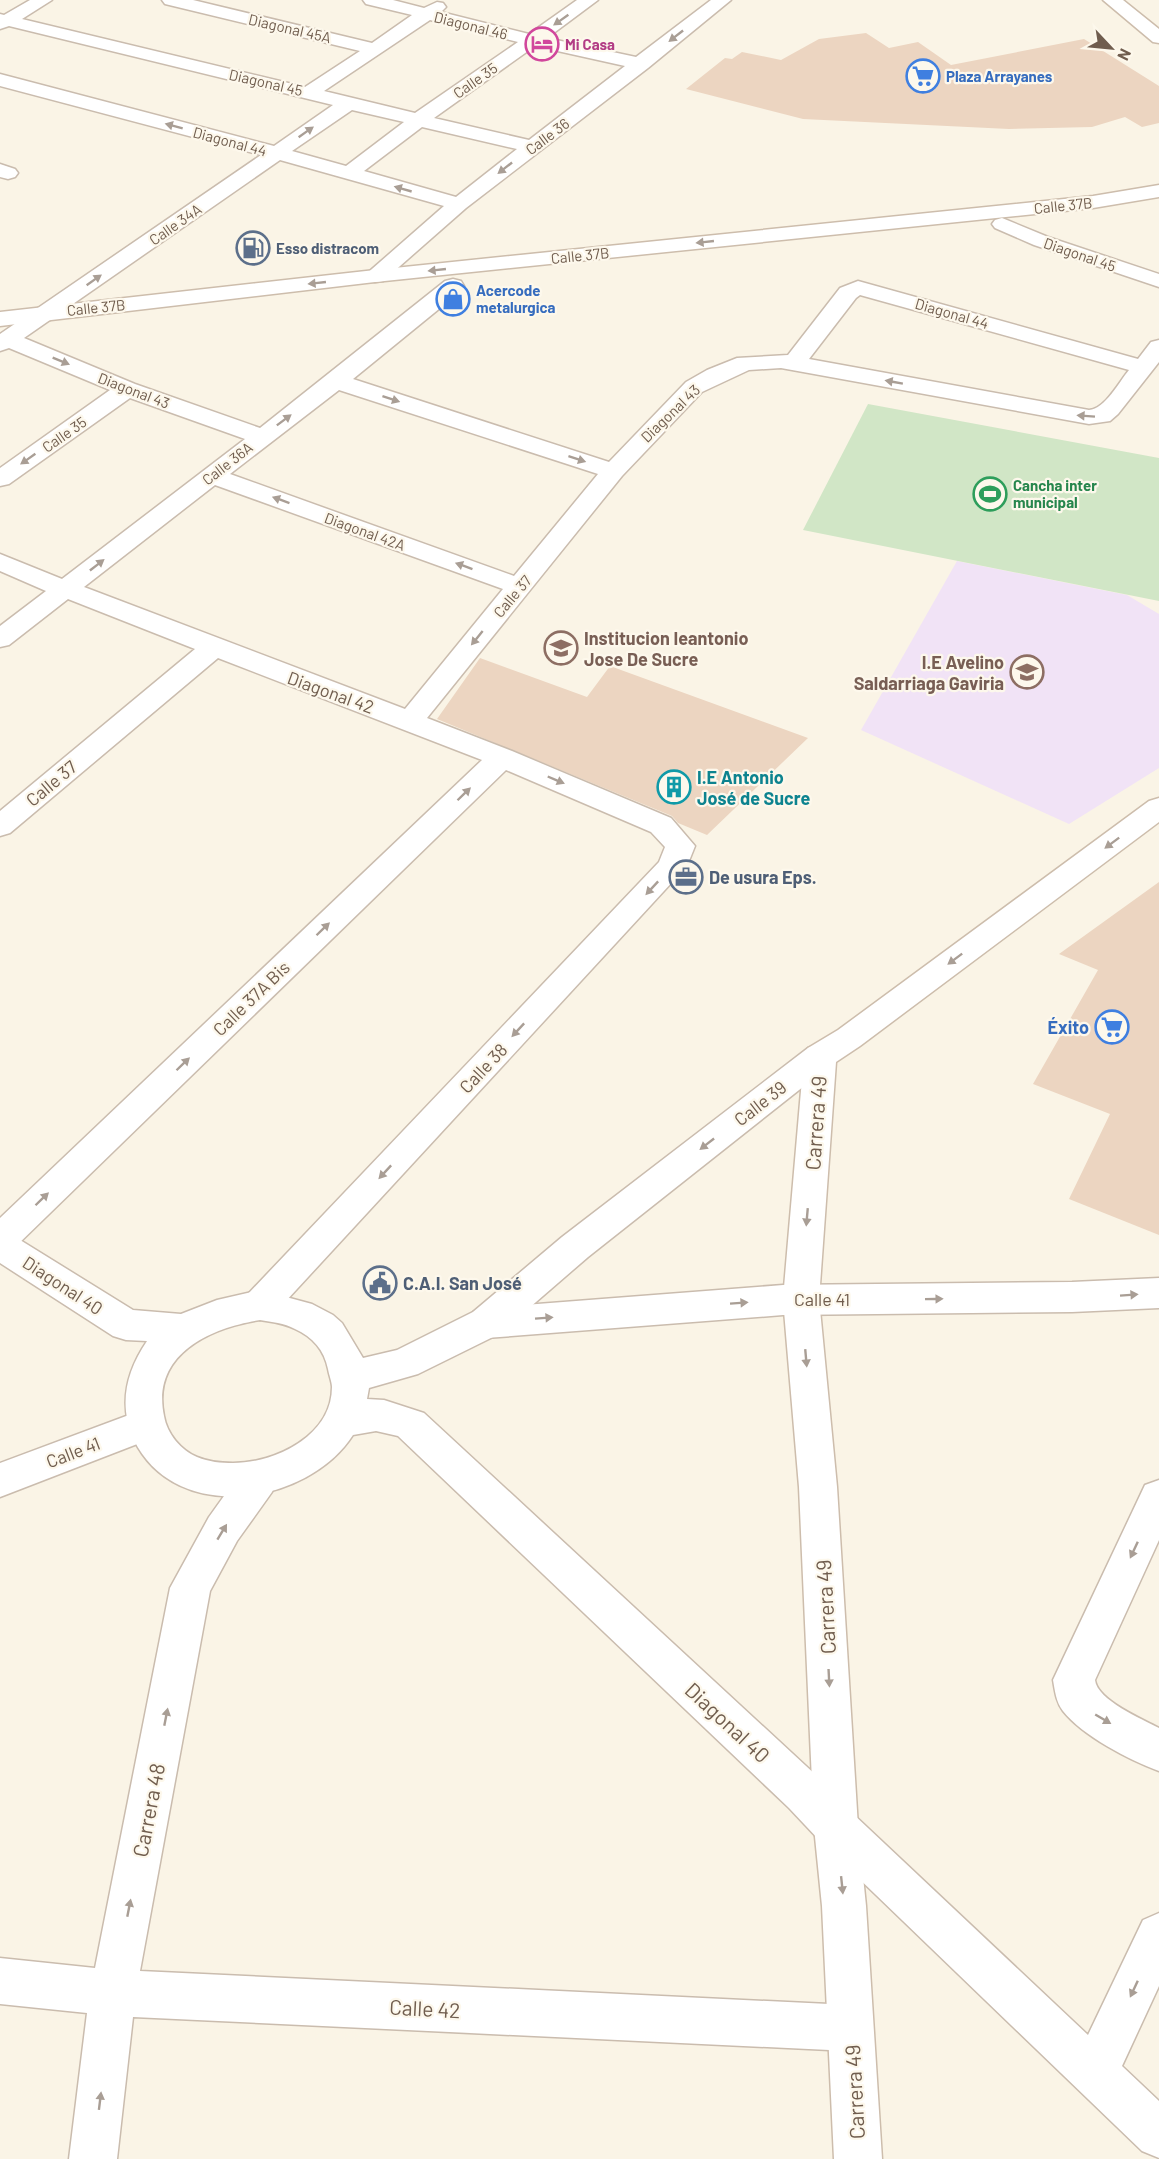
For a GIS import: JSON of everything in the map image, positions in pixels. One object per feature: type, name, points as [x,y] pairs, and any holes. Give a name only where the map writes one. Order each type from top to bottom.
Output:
[{"type":"street","points":[[2,21],[43,0]]},
{"type":"street","name":"Diagonal 45A","points":[[171,0],[375,49]]},
{"type":"street","name":"Diagonal 46","points":[[372,0],[426,15],[641,64]]},
{"type":"street","points":[[309,93],[447,0]]},
{"type":"street","name":"Calle 35","points":[[349,173],[420,119],[589,0]]},
{"type":"street","name":"Calle 36","points":[[375,276],[459,204],[722,0]]},
{"type":"street","points":[[1113,0],[1159,38]]},
{"type":"street","name":"Diagonal 45","points":[[2,21],[531,147]]},
{"type":"street","points":[[0,96],[9,83]]},
{"type":"street","name":"Diagonal 44","points":[[9,83],[277,153],[459,204]]},
{"type":"street","name":"Calle 34A","points":[[2,336],[46,313],[349,103]]},
{"type":"street","name":"Calle 37B","points":[[46,313],[375,276],[1094,202],[1159,191]]},
{"type":"street","name":"Calle 37B","points":[[2,336],[1002,224],[1111,213],[1151,213]]},
{"type":"street","name":"Diagonal 45","points":[[1002,224],[1041,241],[1159,281]]},
{"type":"street","name":"Calle 36A","points":[[0,639],[336,381],[453,286]]},
{"type":"street","name":"Diagonal 44","points":[[794,363],[848,292],[858,288],[1142,367]]},
{"type":"street","name":"Diagonal 43","points":[[2,336],[128,388],[262,437]]},
{"type":"street","points":[[1142,367],[1159,347]]},
{"type":"street","name":"Diagonal 43","points":[[613,471],[694,387],[745,363],[781,361],[794,363],[1089,417],[1102,416],[1110,409],[1142,367]]},
{"type":"street","points":[[336,381],[613,471]]},
{"type":"street","name":"Calle 35","points":[[0,479],[128,388]]},
{"type":"street","name":"Calle 37","points":[[410,721],[613,471]]},
{"type":"street","name":"Diagonal 42A","points":[[212,476],[519,586]]},
{"type":"street","name":"Diagonal 42","points":[[0,562],[213,648],[502,757],[661,825]]},
{"type":"street","name":"Calle 37","points":[[0,826],[213,648]]},
{"type":"street","name":"Calle 37A Bis","points":[[0,1240],[502,757]]},
{"type":"street","name":"Calle 39","points":[[351,1374],[367,1373],[405,1363],[486,1323],[575,1247],[820,1056],[849,1038],[1159,808]]},
{"type":"street","name":"Calle 38","points":[[260,1305],[672,866],[680,846],[661,825]]},
{"type":"street","name":"Carrera 49","points":[[820,1056],[801,1299],[818,1487],[836,1827],[844,1906],[858,2159]]},
{"type":"street","name":"Diagonal 40","points":[[0,1245],[126,1325],[183,1329]]},
{"type":"street","name":"Calle 41","points":[[486,1323],[801,1299],[1072,1297],[1159,1293]]},
{"type":"street","points":[[260,1305],[290,1310],[317,1322],[337,1340],[351,1374],[349,1403],[341,1423],[321,1449],[292,1468],[258,1480],[220,1480],[187,1471],[160,1451],[145,1425],[142,1399],[149,1372],[163,1349],[183,1329],[207,1316],[234,1308],[260,1305]]},
{"type":"street","points":[[126,1325],[149,1372]]},
{"type":"street","name":"Diagonal 40","points":[[341,1423],[358,1415],[380,1413],[411,1424],[804,1793],[836,1827],[1159,2134]]},
{"type":"street","name":"Calle 41","points":[[0,1480],[145,1425]]},
{"type":"street","name":"Carrera 48","points":[[93,2159],[113,1993],[190,1588],[223,1529],[258,1480]]},
{"type":"street","points":[[1159,1497],[1074,1680],[1076,1696],[1094,1714],[1159,1751]]},
{"type":"street","points":[[1095,2072],[1159,1936]]},
{"type":"street","name":"Calle 42","points":[[0,1981],[113,1993],[850,2028]]},
{"type":"shaded area","name":"I.E Avelino Saldarriaga Gaviria","points":[[957,561],[1127,595],[1159,614],[1159,768],[1069,824],[861,730]]},
{"type":"green space","name":"Cancha inter municipal","points":[[868,404],[1159,458],[1159,601],[803,530]]},
{"type":"building","name":"Plaza Arrayanes","points":[[866,33],[889,48],[918,42],[951,65],[1084,39],[1159,86],[1159,123],[1142,127],[1125,117],[1092,127],[1009,129],[803,119],[686,89],[725,58],[732,59],[742,52],[781,60],[819,39]]},
{"type":"building","name":"I.E Antonio José de Sucre","points":[[480,658],[587,697],[610,666],[808,738],[707,835],[678,823],[672,816],[437,719]]},
{"type":"building","name":"Éxito","points":[[1159,882],[1159,1235],[1069,1199],[1110,1114],[1033,1084],[1098,970],[1059,954]]},
{"type":"place","name":"Mi Casa","points":[[542,44]]},
{"type":"place","name":"Plaza Arrayanes","points":[[923,76]]},
{"type":"place","name":"Esso distracom","points":[[253,248]]},
{"type":"place","name":"Acercode metalurgica","points":[[453,299]]},
{"type":"place","name":"Cancha inter municipal","points":[[990,494]]},
{"type":"place","name":"Institucion Ieantonio Jose De Sucre","points":[[561,648]]},
{"type":"place","name":"I.E Avelino Saldarriaga Gaviria","points":[[1027,672]]},
{"type":"place","name":"I.E Antonio José de Sucre","points":[[674,787]]},
{"type":"place","name":"De usura Eps.","points":[[686,877]]},
{"type":"place","name":"Éxito","points":[[1112,1027]]},
{"type":"place","name":"C.A.I. San José","points":[[380,1283]]}]
